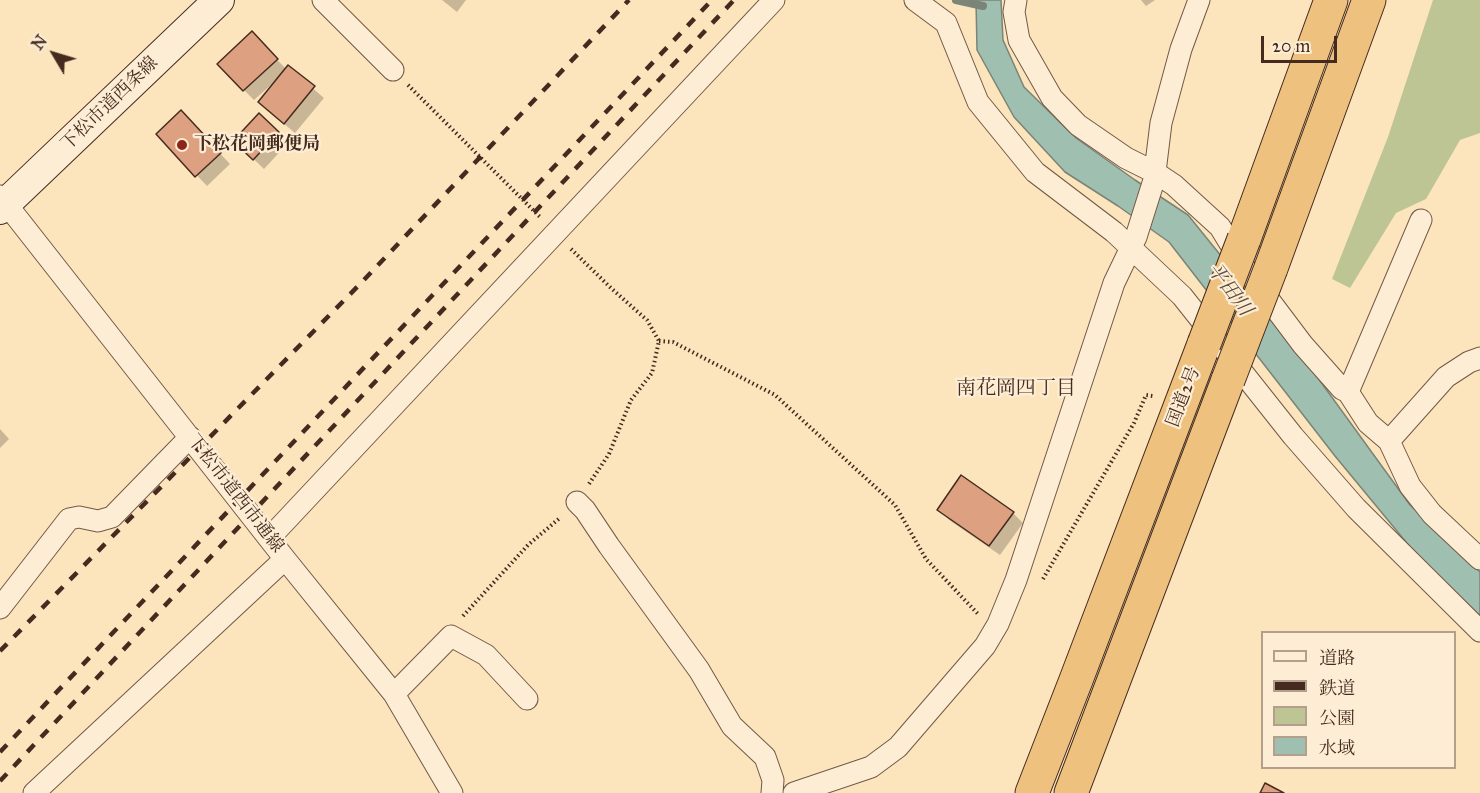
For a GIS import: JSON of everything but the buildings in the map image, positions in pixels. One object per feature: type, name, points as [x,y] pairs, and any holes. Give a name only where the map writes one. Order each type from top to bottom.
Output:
[{"type":"highway","name":"国道2号","points":[[1032,793],[1244,239],[1331,0]]},
{"type":"highway","name":"国道2号","points":[[1071,793],[1271,268],[1369,0]]},
{"type":"street","name":"下松市道西条線","points":[[2,202],[219,0]]},
{"type":"street","points":[[323,0],[393,70]]},
{"type":"street","points":[[268,537],[278,530],[774,0]]},
{"type":"street","points":[[915,0],[946,23],[978,102],[1035,172],[1114,232],[1133,243],[1182,296],[1293,436],[1356,508],[1480,631]]},
{"type":"street","points":[[1017,0],[1014,12],[1019,39],[1052,98],[1077,125],[1155,177],[1174,185],[1220,227],[1245,268],[1303,345],[1342,389],[1348,392],[1368,423],[1389,441],[1410,486],[1432,514],[1480,559]]},
{"type":"street","points":[[794,793],[871,767],[898,747],[985,646],[998,624],[1016,580],[1114,283],[1133,243],[1155,177],[1161,123],[1181,49],[1199,0]]},
{"type":"street","name":"下松市道西市通線","points":[[2,202],[394,694],[452,793]]},
{"type":"street","points":[[1348,392],[1421,220]]},
{"type":"street","points":[[1389,441],[1446,377],[1480,358]]},
{"type":"street","points":[[0,608],[69,519],[79,517],[98,521],[112,517],[190,437]]},
{"type":"street","points":[[577,502],[699,670],[732,726],[765,757],[772,780],[772,793]]},
{"type":"street","points":[[34,793],[285,559]]},
{"type":"street","points":[[394,694],[451,636],[486,655],[526,699]]},
{"type":"path","points":[[393,70],[555,233],[647,320],[660,341],[652,373],[631,400],[609,454],[577,502],[528,545],[458,621],[451,636]]},
{"type":"path","points":[[660,341],[673,342],[775,395],[895,505],[926,559],[979,614],[998,624]]},
{"type":"path","points":[[1041,582],[1134,423],[1146,395],[1183,400]]},
{"type":"green space","points":[[1433,0],[1480,0],[1480,133],[1460,140],[1426,199],[1396,213],[1350,288],[1332,279],[1388,137]]},
{"type":"water","name":"平田川","points":[[976,0],[1001,0],[1003,40],[1024,87],[1076,138],[1188,215],[1302,356],[1410,505],[1480,572],[1480,616],[1420,559],[1335,456],[1169,242],[1065,172],[1014,117],[977,50]]},
{"type":"waterway","points":[[956,0],[983,6]]},
{"type":"railway","points":[[0,651],[361,283],[629,0]]},
{"type":"railway","points":[[0,752],[712,0]]},
{"type":"railway","points":[[0,781],[734,0]]},
{"type":"place","name":"下松花岡郵便局","points":[[182,145]]},
{"type":"district","name":"南花岡四丁目","points":[[1016,389]]}]
